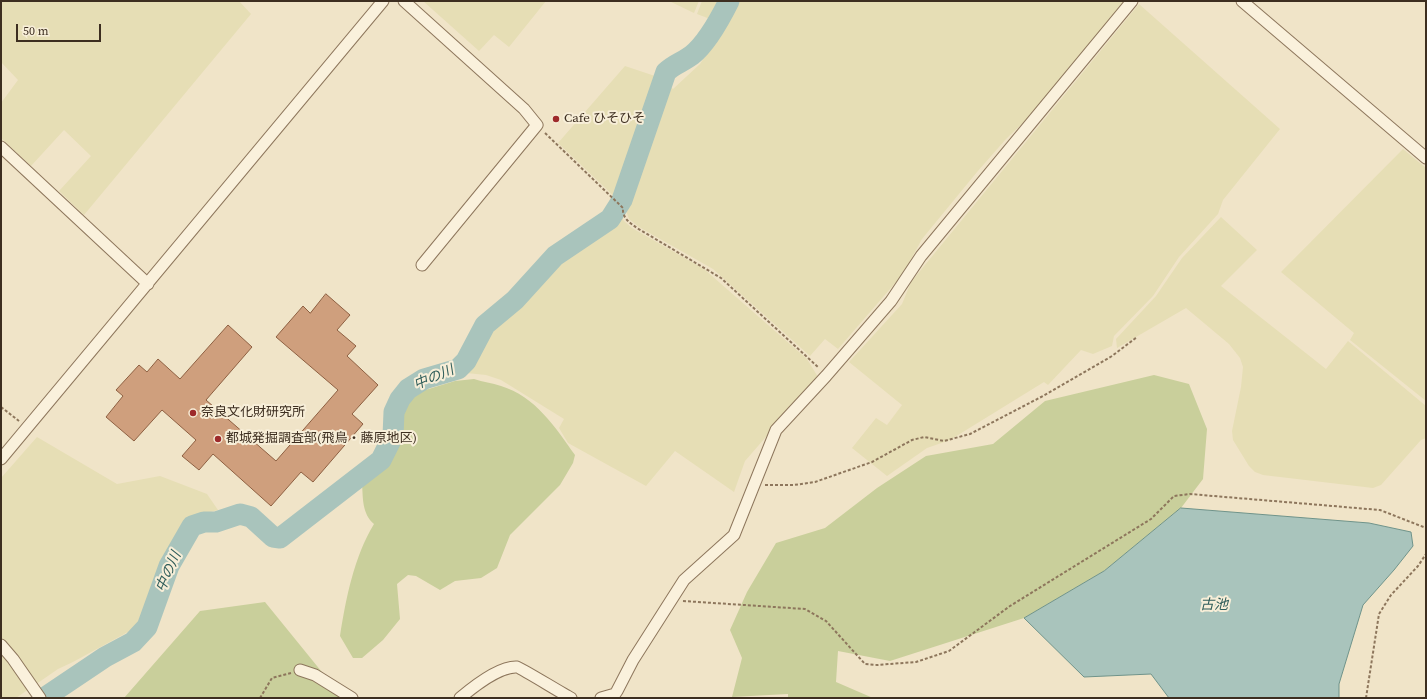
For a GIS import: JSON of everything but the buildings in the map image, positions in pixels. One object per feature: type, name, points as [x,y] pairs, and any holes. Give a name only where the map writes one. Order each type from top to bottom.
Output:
[{"type":"street","points":[[1,460],[383,1]]},
{"type":"street","points":[[404,1],[524,109],[537,125],[422,265]]},
{"type":"street","points":[[601,698],[615,694],[633,660],[684,580],[734,535],[776,430],[826,376],[891,301],[921,256],[1132,1]]},
{"type":"street","points":[[1245,2],[1426,158]]},
{"type":"street","points":[[1,147],[148,284]]},
{"type":"street","points":[[1,645],[17,664],[40,698]]},
{"type":"street","points":[[460,698],[504,669],[518,667],[571,698]]},
{"type":"street","points":[[300,670],[315,674],[352,698]]},
{"type":"path","points":[[537,125],[623,208],[623,213],[627,220],[637,228],[721,278],[798,348],[826,376]]},
{"type":"path","points":[[754,484],[794,485],[815,482],[872,462],[912,440],[924,437],[944,441],[970,434],[1043,396],[1112,356],[1137,337]]},
{"type":"path","points":[[1,408],[28,427]]},
{"type":"path","points":[[671,600],[805,609],[826,621],[865,664],[877,665],[916,662],[949,651],[1010,606],[1151,519],[1174,496],[1190,494],[1380,510],[1426,528]]},
{"type":"path","points":[[1366,698],[1379,614],[1391,596],[1418,566],[1426,554]]},
{"type":"path","points":[[260,698],[272,678],[300,670]]},
{"type":"shaded area","points":[[1,1],[239,1],[251,14],[84,215],[59,191],[91,156],[64,130],[31,166],[1,138],[1,103],[18,80],[1,62]]},
{"type":"shaded area","points":[[423,1],[546,1],[509,47],[494,35],[479,51]]},
{"type":"shaded area","points":[[669,1],[699,1],[694,13]]},
{"type":"shaded area","points":[[702,1],[720,1],[710,19],[697,14]]},
{"type":"shaded area","points":[[734,1],[1126,1],[1043,104],[1006,139],[977,172],[922,239],[903,274],[838,349],[825,339],[810,356],[713,269],[639,227],[629,219],[625,208],[666,83],[673,89],[700,64],[721,32]]},
{"type":"shaded area","points":[[1139,4],[1280,129],[1223,200],[1218,214],[1179,257],[1153,296],[1114,336],[1112,346],[1093,354],[1081,350],[1048,385],[1044,382],[950,440],[927,448],[887,476],[852,448],[876,418],[887,425],[902,405],[849,362],[902,304],[911,282]]},
{"type":"shaded area","points":[[625,66],[658,77],[619,201],[558,143]]},
{"type":"shaded area","points":[[1403,149],[1426,168],[1426,401],[1350,340],[1354,333],[1281,272]]},
{"type":"shaded area","points":[[620,214],[624,221],[632,228],[704,269],[807,359],[818,377],[745,461],[734,492],[675,451],[646,486],[568,443],[559,428],[564,419],[501,380],[486,375],[466,373],[483,338],[493,322],[519,301],[559,258]]},
{"type":"shaded area","points":[[1221,217],[1257,250],[1221,286],[1326,369],[1348,341],[1426,406],[1426,438],[1421,440],[1381,485],[1373,488],[1263,475],[1255,472],[1249,466],[1233,440],[1232,431],[1241,387],[1243,367],[1240,358],[1229,344],[1186,308],[1117,348],[1116,339],[1156,296],[1182,258]]},
{"type":"shaded area","points":[[37,437],[117,484],[160,476],[207,494],[218,510],[190,517],[164,558],[156,589],[137,627],[58,669],[16,698],[1,698],[1,478]]},
{"type":"green space","points":[[1154,375],[1189,384],[1207,429],[1203,479],[1181,508],[1104,571],[1024,618],[890,661],[838,651],[836,682],[873,698],[788,698],[788,694],[732,697],[742,658],[730,630],[747,592],[776,543],[825,528],[877,488],[926,456],[993,444],[1045,401]]},
{"type":"green space","points":[[474,379],[498,385],[513,391],[534,405],[544,414],[575,455],[573,463],[560,485],[510,535],[497,568],[481,578],[455,581],[440,590],[416,576],[408,575],[397,584],[400,619],[383,640],[362,658],[353,658],[340,636],[348,593],[356,564],[374,524],[365,511],[362,483],[372,469],[385,462],[398,435],[401,405],[422,391],[455,381]]},
{"type":"green space","points":[[265,602],[343,698],[124,698],[200,611]]},
{"type":"water","name":"古池","points":[[1181,508],[1369,523],[1411,532],[1413,546],[1363,605],[1339,684],[1339,698],[1169,698],[1151,674],[1084,677],[1024,618],[1104,571]]},
{"type":"waterway","name":"中の川","points":[[44,698],[105,657],[133,642],[147,627],[169,566],[192,526],[204,522],[216,522],[240,514],[251,517],[273,537],[280,538],[381,460],[393,436],[394,412],[400,399],[408,389],[424,379],[458,369],[466,361],[485,325],[515,300],[555,256],[610,219],[622,200],[666,72],[698,50],[717,23],[729,1]]},
{"type":"place","name":"Cafe ひそひそ","points":[[556,119]]},
{"type":"place","name":"奈良文化財研究所","points":[[193,413]]},
{"type":"place","name":"都城発掘調査部(飛鳥・藤原地区)","points":[[218,439]]}]
